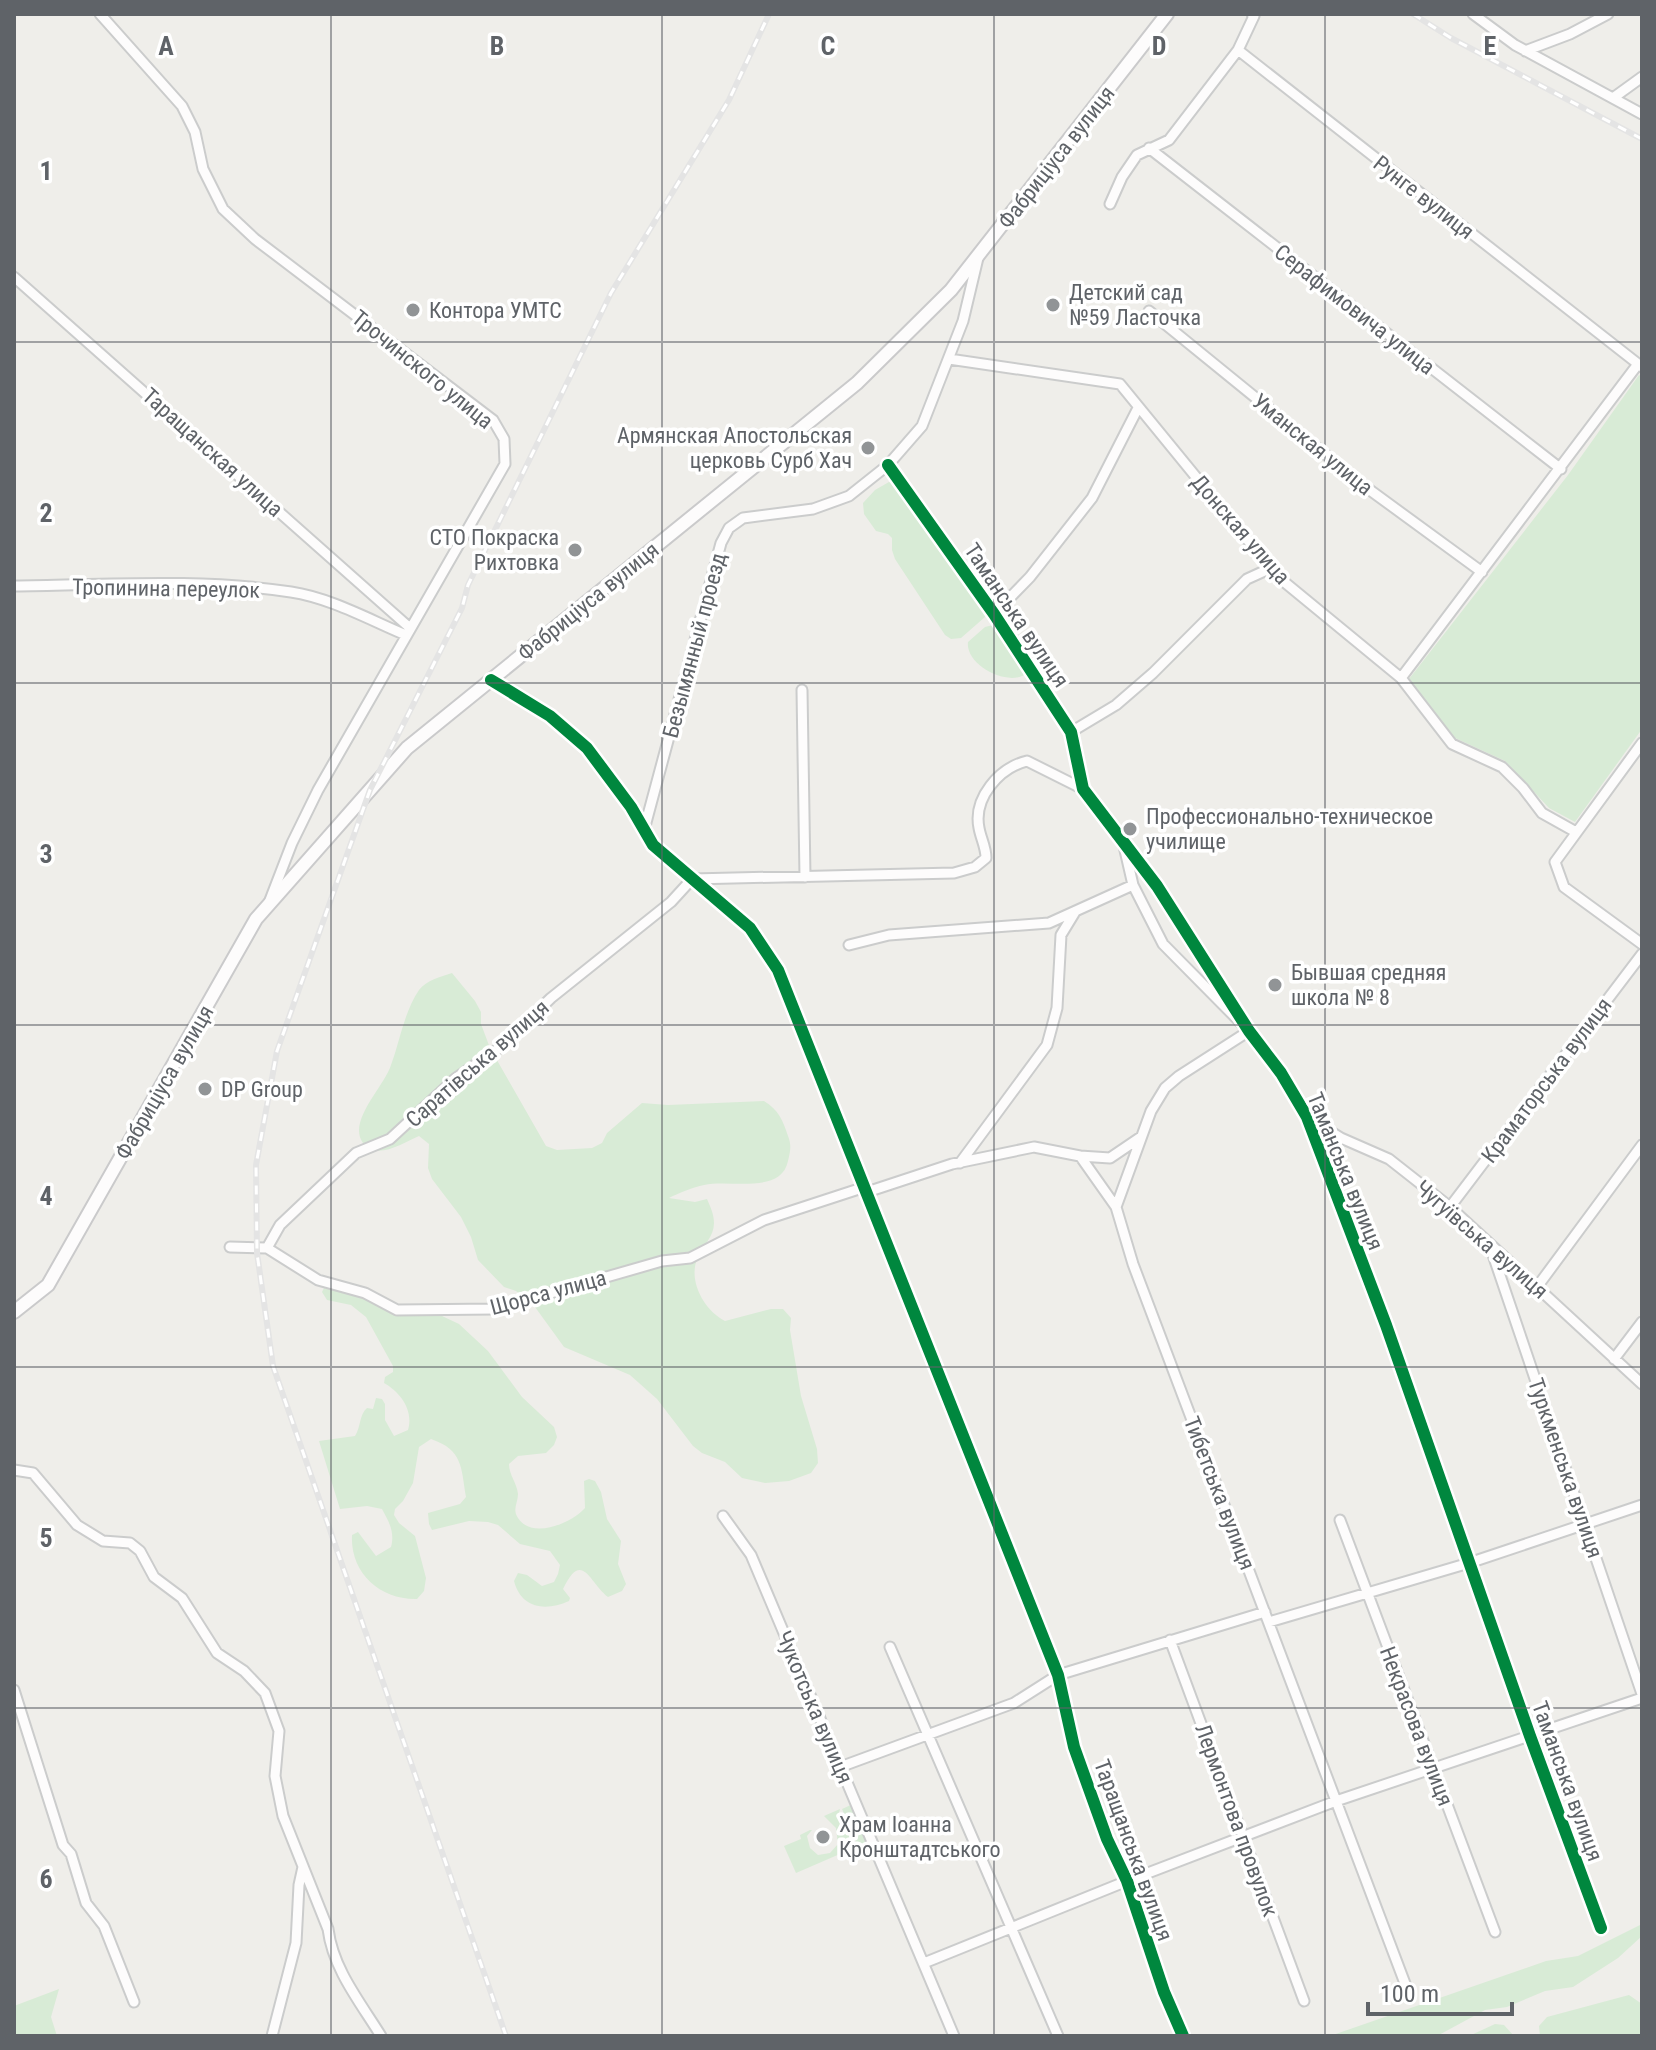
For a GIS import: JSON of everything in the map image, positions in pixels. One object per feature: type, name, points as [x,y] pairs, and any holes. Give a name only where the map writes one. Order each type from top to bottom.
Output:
[{"type":"main road","name":"Фабриціуса вулиця","points":[[14,1312],[48,1285],[256,919],[407,748],[857,383],[951,290],[978,258],[1167,14]]},
{"type":"street","name":"Трочинского улица","points":[[100,14],[182,106],[195,132],[203,169],[223,209],[255,239],[493,420],[504,439],[505,464],[318,790],[292,843],[267,906]]},
{"type":"street","points":[[1110,204],[1137,155],[1169,140],[1238,50],[1254,16],[1252,14]]},
{"type":"street","points":[[1473,14],[1525,51],[1642,114]]},
{"type":"street","points":[[1525,51],[1570,34],[1608,14]]},
{"type":"street","name":"Рунге вулиця","points":[[1238,50],[1640,366]]},
{"type":"street","points":[[1613,98],[1642,77]]},
{"type":"street","name":"Серафимовича улица","points":[[1149,148],[1561,469]]},
{"type":"street","name":"Безымянный проезд","points":[[644,830],[721,543],[729,528],[743,518],[813,509],[849,496],[888,465],[922,426],[963,321],[978,258]]},
{"type":"street","name":"Таращанская улица","points":[[14,277],[408,632]]},
{"type":"street","name":"Уманская улица","points":[[1149,311],[1363,485],[1482,572]]},
{"type":"street","name":"Донская улица","points":[[949,359],[1120,384],[1271,568],[1308,603],[1401,678],[1452,744],[1502,767],[1542,813],[1576,832]]},
{"type":"street","points":[[1401,678],[1640,366]]},
{"type":"street","points":[[994,614],[1030,577],[1092,498],[1138,408]]},
{"type":"street","name":"Таманська вулиця","points":[[888,465],[994,614],[1071,732],[1083,789],[1157,886],[1307,1117],[1386,1325],[1601,1928]]},
{"type":"street","points":[[1071,732],[1116,705],[1153,673],[1247,579],[1271,568]]},
{"type":"street","name":"Тропинина переулок","points":[[14,586],[194,584],[292,592],[408,632]]},
{"type":"street","name":"Таращанська вулиця","points":[[491,680],[550,716],[587,748],[631,807],[653,845],[750,928],[778,970],[1058,1675],[1074,1747],[1183,2036]]},
{"type":"street","points":[[802,690],[805,877]]},
{"type":"street","points":[[1642,743],[1555,862],[1564,887],[1642,944]]},
{"type":"street","points":[[692,879],[954,873],[975,867],[986,858],[979,829],[981,801],[995,780],[1018,764],[1027,761],[1083,789]]},
{"type":"street","points":[[1116,1207],[1151,1111],[1165,1088],[1249,1031],[1163,944],[1133,885],[1123,843]]},
{"type":"street","name":"Саратівська вулиця","points":[[267,1248],[280,1225],[356,1153],[390,1139],[456,1078],[498,1049],[551,998],[671,902],[692,879]]},
{"type":"street","points":[[849,945],[889,935],[1049,923],[1133,885]]},
{"type":"street","points":[[960,1163],[1047,1045],[1057,1008],[1061,935],[1075,912]]},
{"type":"street","name":"Краматорська вулиця","points":[[1450,1207],[1642,954]]},
{"type":"street","name":"Чугуївська вулиця","points":[[1307,1117],[1341,1138],[1389,1159],[1450,1207],[1642,1384]]},
{"type":"street","name":"Щорса улица","points":[[267,1248],[318,1280],[365,1293],[397,1310],[495,1309],[662,1261],[690,1258],[764,1220],[960,1163],[1034,1147],[1110,1158],[1142,1136]]},
{"type":"street","points":[[1537,1287],[1642,1145]]},
{"type":"street","name":"Тибетська вулиця","points":[[1080,1156],[1116,1207],[1133,1264],[1409,1994]]},
{"type":"street","name":"Туркменська вулиця","points":[[1489,1243],[1642,1696]]},
{"type":"street","points":[[230,1247],[267,1248]]},
{"type":"street","points":[[1614,1359],[1642,1322]]},
{"type":"street","points":[[14,1470],[33,1473],[77,1525],[92,1536],[103,1541],[130,1543],[140,1551],[154,1577],[182,1598],[217,1653],[244,1671],[265,1693],[279,1731],[275,1776],[283,1816],[328,1929],[337,1963],[381,2036]]},
{"type":"street","points":[[840,1767],[1014,1703],[1058,1675],[1170,1640],[1368,1594],[1642,1505]]},
{"type":"street","name":"Чукотська вулиця","points":[[723,1516],[751,1555],[954,2036]]},
{"type":"street","name":"Некрасова вулиця","points":[[1340,1520],[1495,1932]]},
{"type":"street","name":"Лермонтова провулок","points":[[1170,1640],[1304,2001]]},
{"type":"street","points":[[890,1647],[1058,2036]]},
{"type":"street","points":[[14,1690],[63,1845],[71,1854],[86,1903],[104,1926],[134,2002]]},
{"type":"street","points":[[924,1963],[1336,1801],[1642,1696]]},
{"type":"street","points":[[272,2036],[296,1943],[303,1866]]},
{"type":"green space","points":[[1639,375],[1642,377],[1642,729],[1575,822],[1549,808],[1505,761],[1455,738],[1409,679],[1568,475]]},
{"type":"green space","points":[[889,482],[898,485],[984,606],[985,617],[961,638],[951,639],[945,635],[895,559],[892,538],[876,531],[864,514],[863,503],[875,490]]},
{"type":"green space","points":[[993,625],[1025,669],[1024,675],[1007,678],[997,675],[973,658],[968,642],[985,627]]},
{"type":"green space","points":[[452,973],[481,1012],[481,1024],[490,1048],[546,1146],[557,1150],[592,1148],[602,1143],[607,1133],[642,1103],[668,1105],[764,1101],[777,1112],[790,1143],[783,1172],[765,1182],[704,1185],[669,1198],[695,1202],[707,1199],[711,1207],[714,1228],[695,1266],[696,1284],[710,1310],[725,1321],[771,1309],[783,1309],[791,1318],[790,1330],[801,1396],[817,1449],[818,1463],[811,1473],[789,1481],[765,1483],[742,1478],[725,1462],[702,1453],[693,1446],[657,1399],[630,1375],[564,1347],[535,1307],[516,1291],[504,1287],[478,1260],[461,1217],[432,1179],[428,1168],[429,1144],[419,1136],[382,1151],[368,1148],[363,1143],[359,1134],[363,1114],[391,1065],[414,999],[426,984]]},
{"type":"green space","points":[[324,1288],[362,1297],[394,1315],[442,1316],[459,1324],[488,1351],[522,1397],[554,1427],[557,1437],[546,1453],[518,1456],[509,1464],[518,1494],[516,1515],[524,1525],[533,1528],[562,1524],[585,1508],[584,1481],[595,1481],[601,1492],[607,1519],[621,1541],[618,1564],[626,1584],[622,1591],[608,1597],[581,1570],[575,1571],[563,1589],[569,1601],[543,1607],[535,1605],[522,1597],[514,1581],[518,1573],[527,1575],[542,1586],[554,1582],[560,1565],[550,1551],[520,1544],[498,1525],[488,1522],[469,1521],[432,1530],[428,1513],[460,1504],[466,1497],[455,1454],[431,1439],[419,1447],[413,1483],[394,1515],[415,1536],[426,1578],[424,1591],[417,1599],[404,1598],[391,1595],[370,1582],[356,1561],[352,1535],[358,1532],[376,1556],[391,1547],[391,1527],[382,1509],[367,1506],[340,1509],[319,1441],[355,1436],[363,1414],[367,1408],[373,1409],[376,1398],[382,1399],[385,1404],[385,1420],[394,1436],[408,1430],[409,1415],[400,1397],[384,1383],[385,1377],[393,1372],[393,1366],[366,1317],[351,1305],[327,1300],[322,1292]]},
{"type":"green space","points":[[853,1804],[873,1856],[866,1844],[858,1847],[842,1809]]},
{"type":"green space","points":[[840,1809],[839,1813],[856,1847],[796,1873],[784,1846],[812,1830],[807,1836],[810,1848],[818,1855],[830,1853],[838,1844],[836,1828],[824,1816]]},
{"type":"green space","points":[[1642,1924],[1642,1936],[1618,1958],[1573,1987],[1545,1991],[1507,2007],[1485,2010],[1437,2036],[1330,2036],[1546,1961],[1578,1956]]},
{"type":"green space","points":[[59,1989],[51,2017],[57,2036],[14,2036],[14,2006]]},
{"type":"green space","points":[[1629,1995],[1642,2004],[1642,2036],[1540,2036],[1539,2026],[1547,2017]]},
{"type":"green space","points":[[1495,2024],[1504,2025],[1514,2036],[1469,2036]]},
{"type":"railway","points":[[506,2036],[273,1366],[257,1253],[256,1165],[277,1051],[370,790],[462,608],[468,585],[611,293],[729,100],[769,14]]},
{"type":"railway","points":[[1413,14],[1451,38],[1642,139]]},
{"type":"cycle path","points":[[888,465],[994,614],[1071,732],[1083,789],[1157,886],[1307,1117],[1386,1325],[1601,1928]]},
{"type":"cycle path","points":[[491,680],[550,716],[587,748],[631,807],[653,845],[750,928],[778,970],[1058,1675],[1074,1747],[1183,2036]]},
{"type":"place","name":"Детский сад №59 Ласточка","points":[[1053,305]]},
{"type":"place","name":"Контора УМТС","points":[[413,310]]},
{"type":"place","name":"Армянская Апостольская церковь Сурб Хач","points":[[868,448]]},
{"type":"place","name":"СТО Покраска Рихтовка","points":[[575,550]]},
{"type":"place","name":"Профессионально-техническое училище","points":[[1130,829]]},
{"type":"place","name":"Бывшая средняя школа № 8","points":[[1275,985]]},
{"type":"place","name":"DP Group","points":[[205,1089]]},
{"type":"place","name":"Храм Іоанна Кронштадтського","points":[[823,1837]]}]
